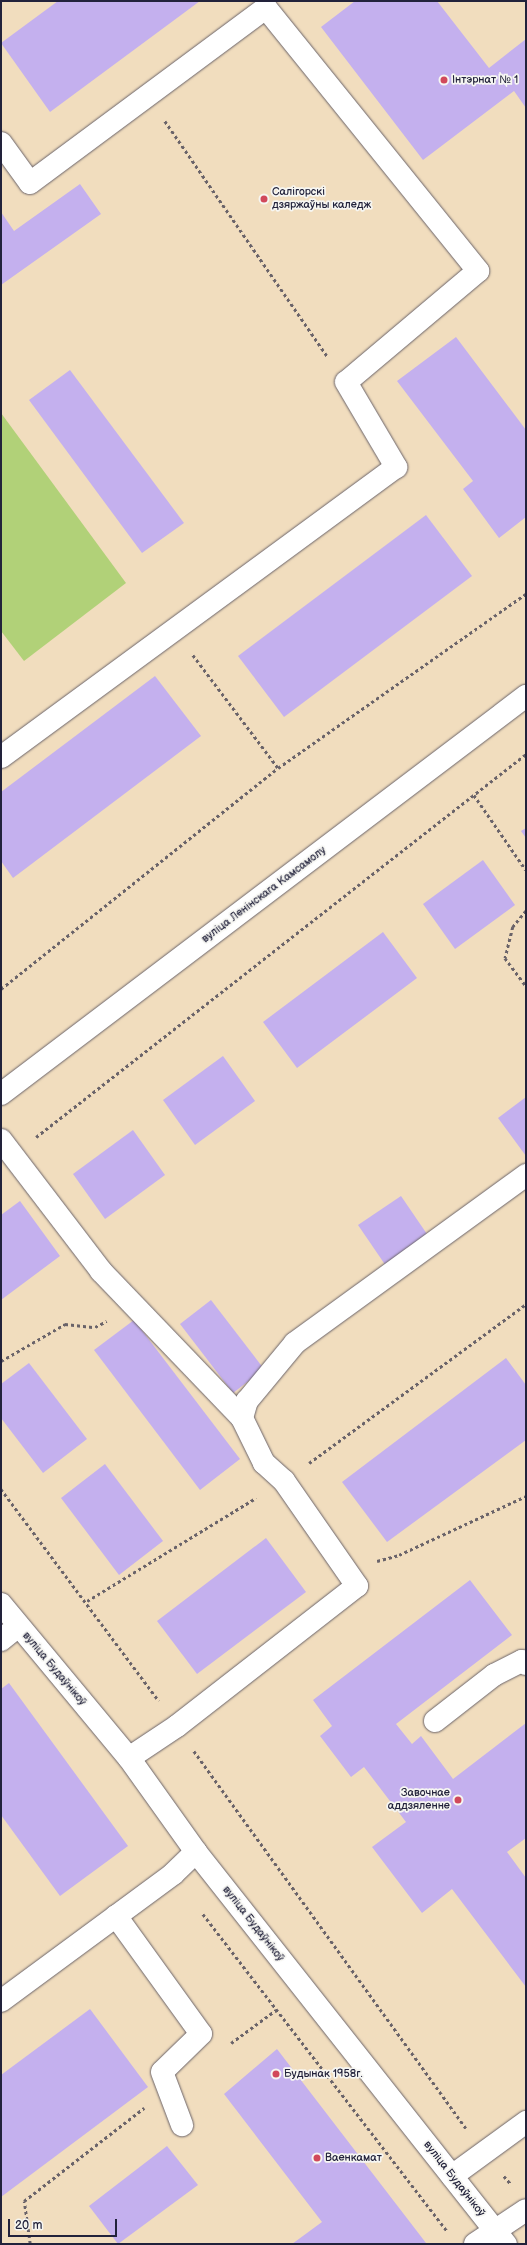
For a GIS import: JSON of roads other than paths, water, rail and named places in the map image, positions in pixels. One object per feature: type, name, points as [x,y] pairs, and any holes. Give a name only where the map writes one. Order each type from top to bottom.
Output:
[{"type":"street","points":[[1,143],[30,183],[148,97],[266,8],[478,271],[346,382],[396,467],[1,757]]},
{"type":"street","name":"вуліца Ленінскага Камсамолу","points":[[1,1094],[526,696]]},
{"type":"street","points":[[7,1147],[101,1271],[242,1418],[264,1463],[284,1481],[357,1586],[177,1726],[129,1758]]},
{"type":"street","points":[[242,1418],[247,1401],[295,1343],[526,1175]]},
{"type":"street","name":"вуліца Будаўнікоў","points":[[1,1604],[129,1758],[196,1852],[500,2237]]},
{"type":"street","points":[[1,1640],[18,1626]]},
{"type":"street","points":[[435,1721],[494,1675],[522,1661],[526,1664]]},
{"type":"street","points":[[1,2001],[116,1916],[196,1852]]},
{"type":"street","points":[[116,1916],[201,2034],[162,2072],[182,2126]]},
{"type":"street","points":[[452,2176],[485,2154],[526,2122]]},
{"type":"street","points":[[475,2244],[500,2237],[526,2210]]},
{"type":"place","name":"Інтэрнат № 1","points":[[444,80]]},
{"type":"place","name":"Салігорскі дзяржаўны каледж","points":[[264,199]]},
{"type":"place","name":"Завочнае аддзяленне","points":[[458,1800]]},
{"type":"place","name":"Будынак 1958г.","points":[[276,2074]]},
{"type":"place","name":"Ваенкамат","points":[[317,2158]]}]
